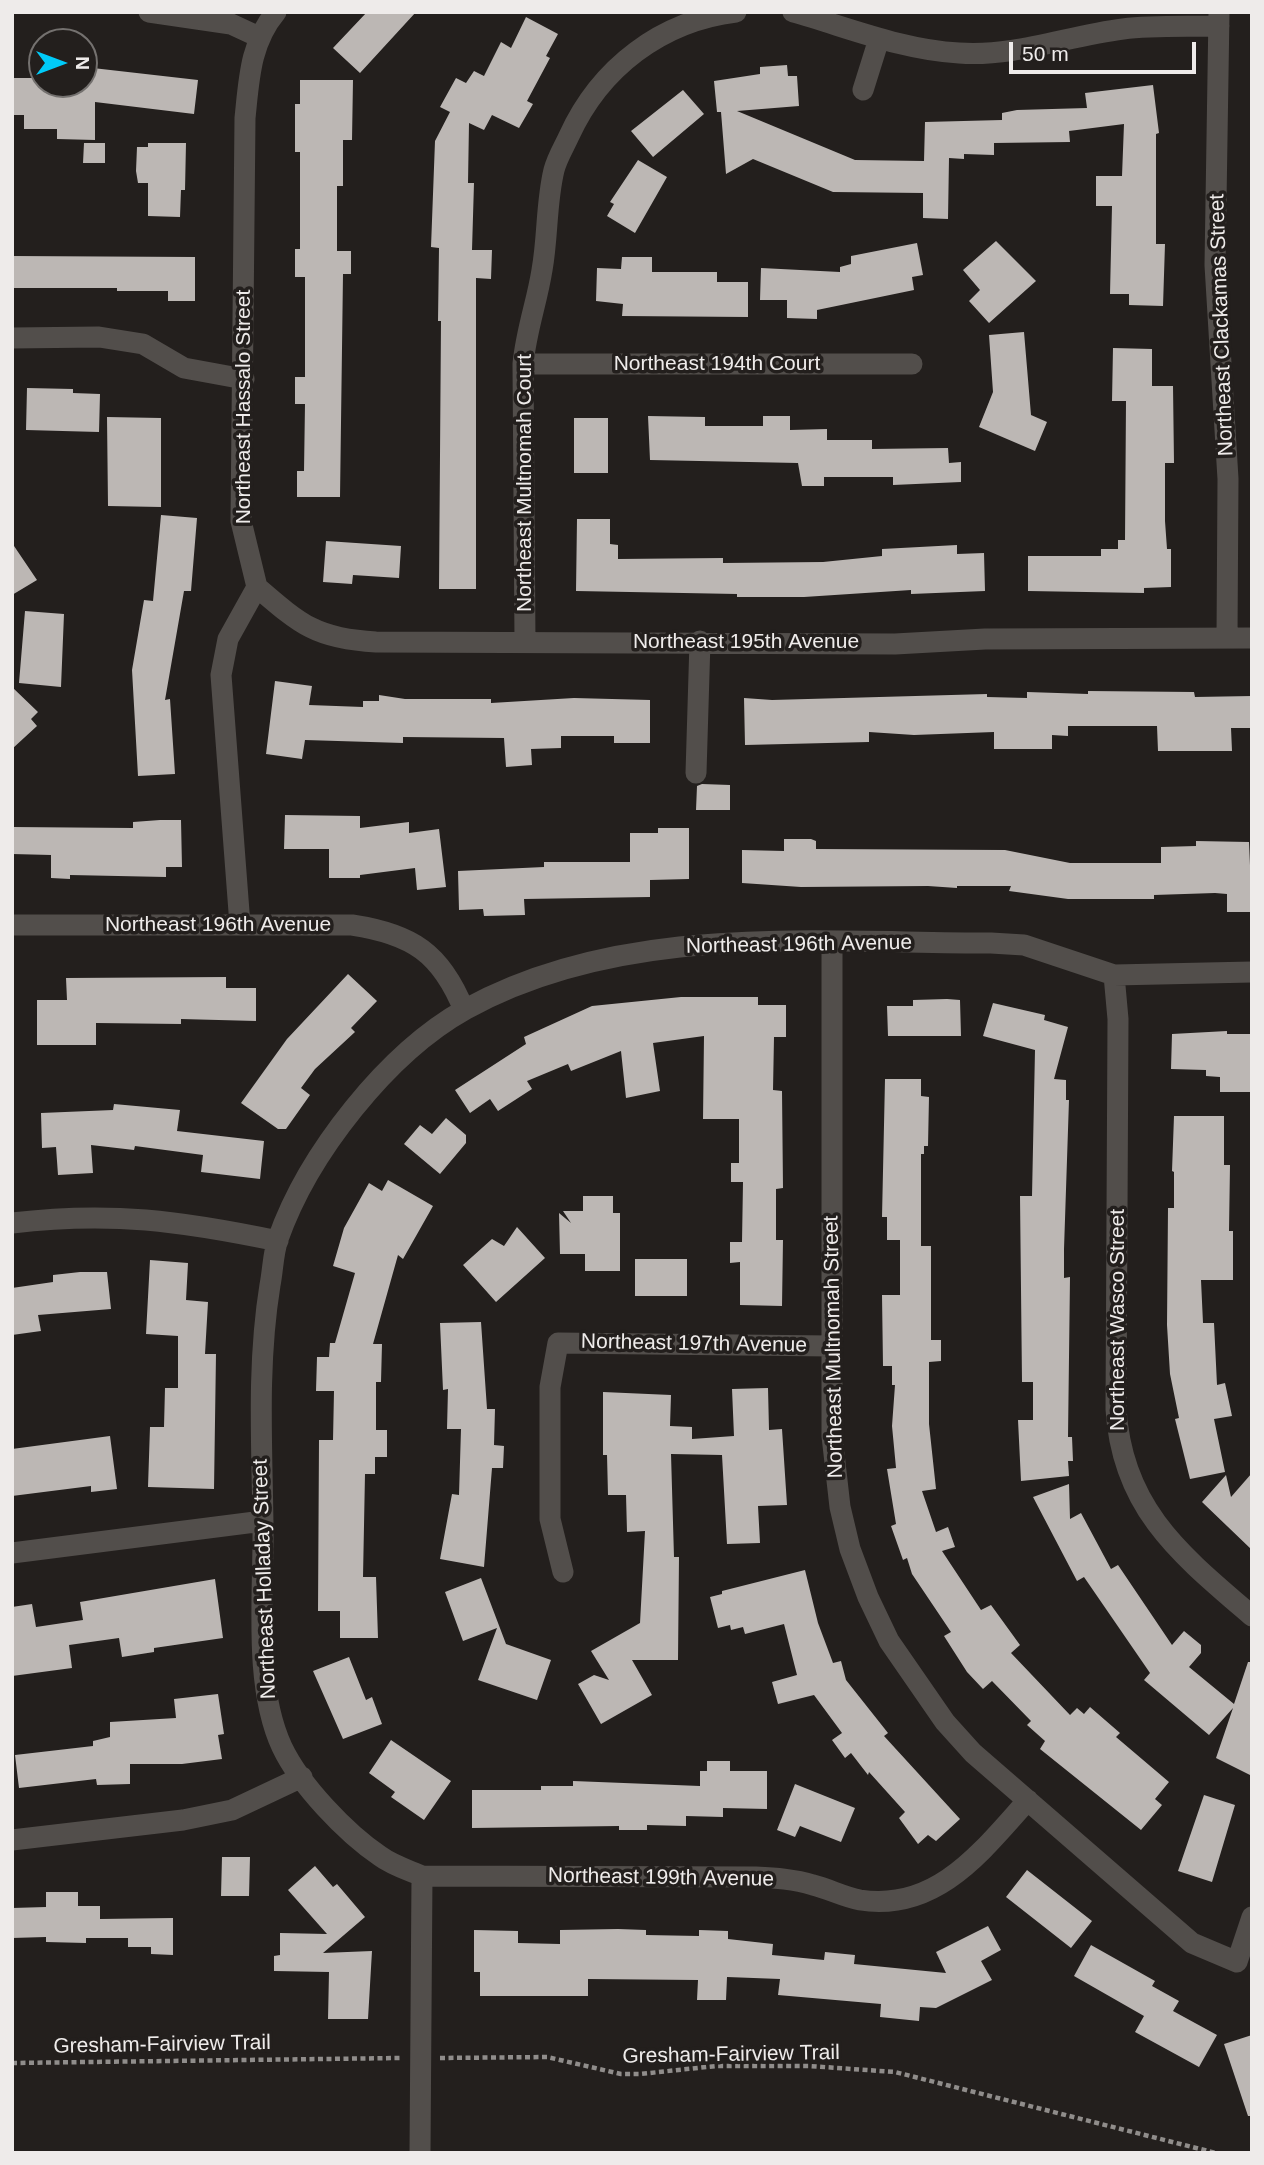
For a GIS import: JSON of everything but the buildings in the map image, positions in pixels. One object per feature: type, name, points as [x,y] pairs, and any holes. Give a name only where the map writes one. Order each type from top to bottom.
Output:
[{"type":"street","points":[[149,12],[231,24],[259,37]]},
{"type":"street","name":"Northeast Hassalo Street","points":[[257,587],[241,521],[245,118],[251,62],[259,37],[276,12]]},
{"type":"street","name":"Northeast Multnomah Court","points":[[525,642],[523,364],[526,332],[542,272],[547,207],[555,167],[577,119],[594,92],[639,49],[666,33],[695,21],[736,12]]},
{"type":"street","points":[[793,12],[879,39],[932,51],[987,54],[1037,48],[1124,29],[1219,19]]},
{"type":"street","name":"Northeast Clackamas Street","points":[[1219,19],[1215,265],[1228,479],[1227,638]]},
{"type":"street","points":[[863,90],[879,39]]},
{"type":"street","points":[[12,338],[99,337],[143,344],[184,368],[244,379]]},
{"type":"street","name":"Northeast 194th Court","points":[[523,364],[912,364]]},
{"type":"street","points":[[240,925],[221,675],[228,639],[257,587]]},
{"type":"street","name":"Northeast 195th Avenue","points":[[257,587],[292,618],[317,633],[344,641],[895,644],[985,639],[1252,638]]},
{"type":"street","points":[[696,773],[700,641]]},
{"type":"street","name":"Northeast 196th Avenue","points":[[12,925],[352,925],[383,930],[414,943],[437,961],[453,982],[464,1010],[519,984],[576,964],[684,947],[832,942],[1024,945],[1114,975],[1252,972]]},
{"type":"street","name":"Northeast Multnomah Street","points":[[832,942],[832,1436],[840,1507],[850,1549],[868,1597],[889,1641],[945,1722],[973,1753],[1192,1943],[1237,1962],[1252,1917]]},
{"type":"street","name":"Northeast Wasco Street","points":[[1114,975],[1118,1019],[1117,1435],[1131,1481],[1160,1530],[1250,1612]]},
{"type":"street","name":"Northeast Holladay Street","points":[[422,1876],[384,1859],[354,1837],[302,1777],[282,1748],[269,1709],[265,1665],[262,1349],[278,1241],[299,1194],[330,1140],[369,1091],[414,1047],[464,1010]]},
{"type":"street","points":[[12,1223],[101,1216],[159,1219],[278,1241]]},
{"type":"street","name":"Northeast 197th Avenue","points":[[563,1572],[550,1519],[550,1387],[558,1343],[831,1346]]},
{"type":"street","points":[[12,1553],[263,1521]]},
{"type":"street","points":[[12,1840],[183,1820],[232,1810],[302,1777]]},
{"type":"street","name":"Northeast 199th Avenue","points":[[422,1876],[754,1877],[790,1879],[859,1899],[905,1899],[932,1890],[955,1877],[974,1861],[1028,1800]]},
{"type":"street","points":[[420,2153],[422,1876]]},
{"type":"path","name":"Gresham-Fairview Trail","points":[[447,2058],[547,2057],[621,2074],[716,2066],[809,2066],[895,2072],[1216,2153]]},
{"type":"path","name":"Gresham-Fairview Trail","points":[[12,2063],[396,2058]]}]
